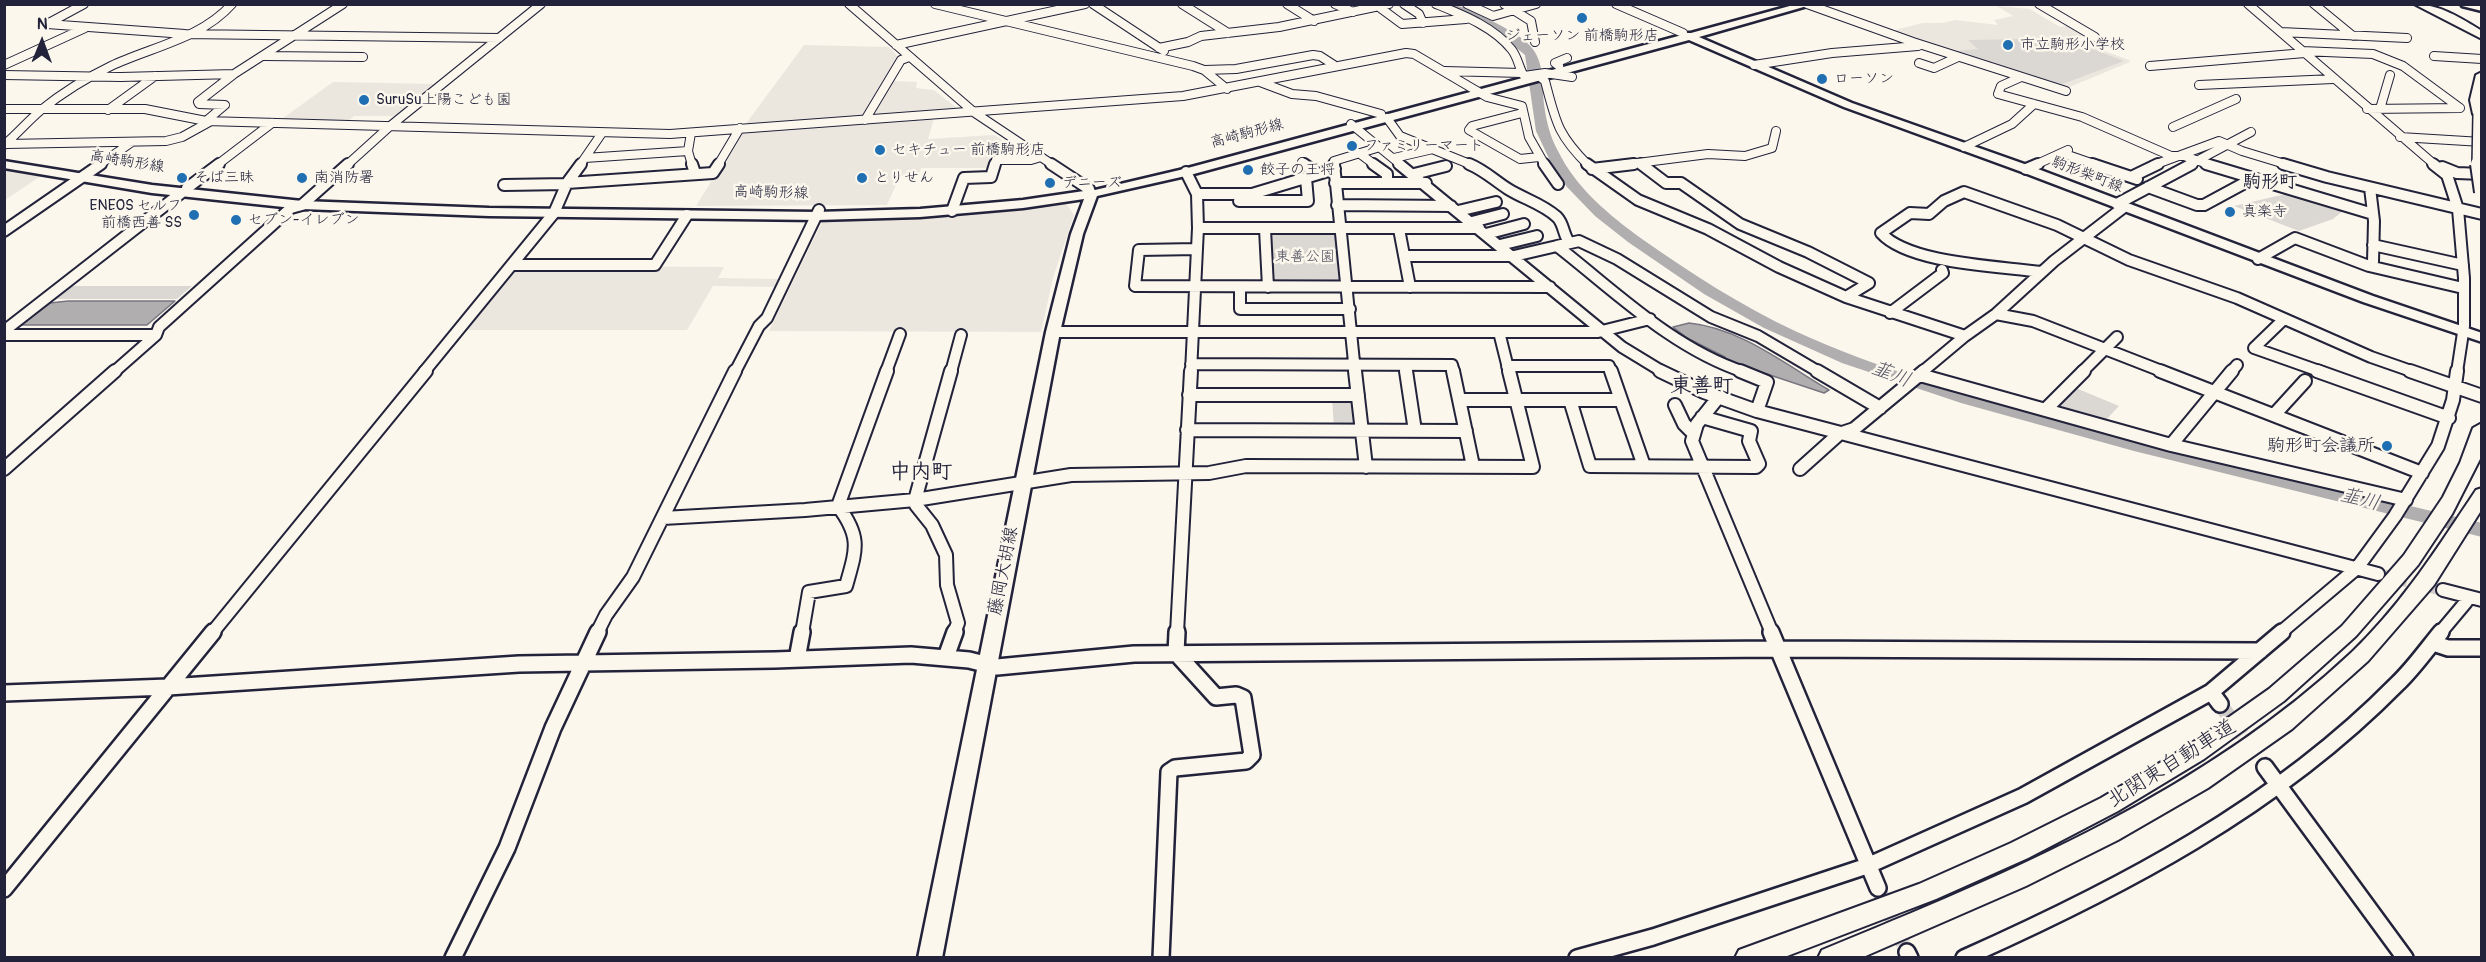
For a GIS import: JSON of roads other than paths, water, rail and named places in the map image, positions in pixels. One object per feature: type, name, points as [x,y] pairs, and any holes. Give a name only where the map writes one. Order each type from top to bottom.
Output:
[{"type":"highway","points":[[2419,4],[2460,22],[2481,36]]},
{"type":"highway","points":[[2425,4],[2481,18]]},
{"type":"highway","points":[[2481,75],[2476,100],[2480,109],[2477,146],[2481,192]]},
{"type":"highway","name":"北関東自動車道","points":[[1748,957],[1798,941],[1920,893],[2020,849],[2095,812],[2210,743],[2275,696],[2326,654],[2395,582],[2431,534],[2459,486],[2481,428]]},
{"type":"highway","name":"北関東自動車道","points":[[1832,957],[1938,915],[2041,868],[2124,825],[2232,759],[2298,711],[2352,664],[2421,590],[2456,540],[2481,494]]},
{"type":"main road","points":[[1687,35],[1791,4]]},
{"type":"main road","points":[[2464,4],[2480,6]]},
{"type":"main road","points":[[1687,35],[1809,5]]},
{"type":"main road","name":"駒形柴町線","points":[[1687,35],[1848,105],[2026,169],[2258,259],[2481,338]]},
{"type":"main road","name":"高崎駒形線","points":[[555,211],[687,215],[952,209],[1090,191],[1186,172],[1538,73],[1687,35]]},
{"type":"main road","name":"高崎駒形線","points":[[1090,191],[1353,125]]},
{"type":"main road","name":"高崎駒形線","points":[[4,158],[84,175]]},
{"type":"main road","name":"高崎駒形線","points":[[4,164],[184,191],[425,211],[818,213]]},
{"type":"main road","name":"藤岡大胡線","points":[[930,957],[986,663],[1053,332],[1090,191]]},
{"type":"street","points":[[84,4],[47,24],[192,33],[499,38]]},
{"type":"street","points":[[5,144],[42,109],[92,77],[111,66],[192,33],[227,11],[232,4]]},
{"type":"street","points":[[5,144],[175,139],[209,121],[225,105],[199,104],[198,102],[234,74],[343,4]]},
{"type":"street","points":[[4,469],[156,335],[159,327],[291,208],[305,202],[389,127],[541,4]]},
{"type":"street","points":[[849,4],[975,113],[1090,191]]},
{"type":"street","points":[[935,4],[1205,70],[1236,69],[1313,55],[1320,56],[1334,65]]},
{"type":"street","points":[[977,4],[991,17]]},
{"type":"street","points":[[896,45],[1085,4]]},
{"type":"street","points":[[1093,4],[1178,62],[1199,71],[1224,90]]},
{"type":"street","points":[[1182,4],[1228,33]]},
{"type":"street","points":[[1287,4],[1314,21]]},
{"type":"street","points":[[1335,4],[1353,12]]},
{"type":"street","points":[[1159,48],[1188,42],[1201,36],[1314,21],[1389,4]]},
{"type":"street","points":[[1404,4],[1419,14],[1424,22]]},
{"type":"street","points":[[1436,4],[1494,34],[1506,43],[1520,62],[1538,73],[1545,81],[1559,132],[1567,144],[1592,170],[1643,203],[1708,229],[1779,267],[1846,297],[1965,336]]},
{"type":"street","points":[[1467,4],[1493,16],[1536,4]]},
{"type":"street","points":[[1504,4],[1531,21],[1535,42]]},
{"type":"street","points":[[1616,4],[1687,35]]},
{"type":"street","points":[[2039,4],[2095,37]]},
{"type":"street","points":[[1577,957],[1653,937],[1868,866],[2023,796],[2215,698],[2260,651],[2357,568],[2395,516],[2438,446],[2449,418],[2456,386],[2463,331],[2463,265],[2458,209],[2449,178],[2248,4]]},
{"type":"street","points":[[2314,4],[2373,54]]},
{"type":"street","points":[[1809,5],[1922,45],[2066,91]]},
{"type":"street","points":[[1379,7],[1402,24],[1467,19]]},
{"type":"street","points":[[4,65],[88,27]]},
{"type":"street","points":[[2281,32],[2407,38]]},
{"type":"street","points":[[1754,65],[1832,52],[1922,45]]},
{"type":"street","points":[[2150,66],[2304,52],[2373,54],[2403,66],[2460,108],[2367,109]]},
{"type":"street","points":[[4,109],[154,110],[209,121],[602,133],[691,133],[1165,98],[1224,90],[1334,65],[1406,53],[1414,54],[1491,98],[1522,106],[1528,135],[1539,157],[1558,184]]},
{"type":"street","points":[[4,54],[28,54]]},
{"type":"street","points":[[263,56],[363,57]]},
{"type":"street","points":[[2434,56],[2481,58]]},
{"type":"street","points":[[865,120],[902,60],[909,57]]},
{"type":"street","points":[[1919,63],[1935,68],[1958,57]]},
{"type":"street","points":[[1205,70],[1224,90]]},
{"type":"street","points":[[1444,71],[1538,73],[1572,77]]},
{"type":"street","points":[[4,75],[92,77],[234,74]]},
{"type":"street","points":[[108,110],[156,75]]},
{"type":"street","points":[[2380,109],[2390,75]]},
{"type":"street","points":[[2021,77],[2001,86],[1998,94],[2082,117],[2171,156],[2198,161],[2373,214]]},
{"type":"street","points":[[2199,85],[2333,79]]},
{"type":"street","points":[[1260,82],[1292,94],[1316,96],[1384,116],[1400,136],[1482,169],[1510,190],[1527,197],[1557,217],[1562,223],[1564,235],[1569,242]]},
{"type":"street","points":[[2173,127],[2236,99]]},
{"type":"street","points":[[1964,147],[2020,119],[2030,112],[2034,104]]},
{"type":"street","points":[[1522,113],[1472,126],[1469,130],[1520,159],[1539,157]]},
{"type":"street","points":[[4,333],[272,123]]},
{"type":"street","points":[[1353,125],[1426,183],[1603,332],[1654,369],[1717,399],[1839,434],[2378,574]]},
{"type":"street","points":[[504,185],[567,183],[713,172],[740,129]]},
{"type":"street","points":[[1592,170],[1708,154],[1752,155],[1772,148],[1776,131]]},
{"type":"street","points":[[1800,469],[1839,434],[1854,429],[1965,336],[1996,314],[2041,272],[2120,205],[2150,186],[2251,132]]},
{"type":"street","points":[[4,889],[513,265],[555,211],[567,183],[602,133]]},
{"type":"street","points":[[691,133],[688,151],[695,173]]},
{"type":"street","points":[[2400,137],[2481,142]]},
{"type":"street","points":[[2131,177],[2149,167],[2219,141],[2282,164],[2370,188],[2481,214]]},
{"type":"street","points":[[4,231],[132,142]]},
{"type":"street","points":[[1366,467],[1350,309],[1339,229],[1334,161],[1380,147]]},
{"type":"street","points":[[2026,169],[2071,148]]},
{"type":"street","points":[[1394,158],[1433,149]]},
{"type":"street","points":[[585,158],[688,151]]},
{"type":"street","points":[[1359,153],[1387,174],[1387,183]]},
{"type":"street","points":[[2062,153],[2131,177],[2197,205],[2204,205],[2252,179]]},
{"type":"street","points":[[952,209],[964,178],[991,177],[996,160],[1032,160],[1041,157]]},
{"type":"street","points":[[1302,162],[1318,174]]},
{"type":"street","points":[[1640,163],[1667,184],[1682,183],[1740,224],[1808,252],[1869,283],[1846,297]]},
{"type":"street","points":[[2431,164],[2457,173],[2481,174]]},
{"type":"street","points":[[1414,174],[1446,166]]},
{"type":"street","points":[[1197,194],[1252,194],[1335,169]]},
{"type":"street","points":[[1161,957],[1169,772],[1175,768],[1246,761],[1252,755],[1244,698],[1236,695],[1216,697],[1176,653],[1198,228],[1197,194],[1186,172]]},
{"type":"street","points":[[1238,194],[1239,202],[1308,201],[1306,178]]},
{"type":"street","points":[[1335,183],[1426,183]]},
{"type":"street","points":[[2369,266],[2373,262],[2373,214],[2370,188]]},
{"type":"street","points":[[2041,272],[1959,263],[1896,245],[1883,238],[1881,233],[1910,213],[1929,214],[1944,201],[1964,192],[2057,225],[2145,266],[2237,298],[2371,357],[2481,396]]},
{"type":"street","points":[[1337,205],[1455,208],[1496,202]]},
{"type":"street","points":[[453,957],[507,848],[553,728],[606,615],[633,577],[719,402],[759,326],[767,318],[818,213]]},
{"type":"street","points":[[1479,228],[1503,214]]},
{"type":"street","points":[[513,265],[655,265],[687,215]]},
{"type":"street","points":[[1198,228],[1399,229],[1479,228],[1524,224]]},
{"type":"street","points":[[1265,229],[1268,287]]},
{"type":"street","points":[[1399,229],[1410,287]]},
{"type":"street","points":[[1500,245],[1537,236]]},
{"type":"street","points":[[2258,259],[2295,238],[2369,266],[2463,288]]},
{"type":"street","points":[[1404,256],[1514,256],[1579,241],[1617,259],[1711,317],[1758,336],[1880,408]]},
{"type":"street","points":[[2373,245],[2463,265]]},
{"type":"street","points":[[1557,246],[1683,345],[1706,358],[1764,379],[1767,382],[1757,411]]},
{"type":"street","points":[[1197,249],[1139,250],[1135,286],[1550,287]]},
{"type":"street","points":[[1890,313],[1943,273],[1942,270]]},
{"type":"street","points":[[1240,287],[1240,309],[1350,309]]},
{"type":"street","points":[[1996,314],[2033,321],[2422,473]]},
{"type":"street","points":[[1053,332],[1603,332],[1650,319]]},
{"type":"street","points":[[2284,319],[2254,348],[2449,418]]},
{"type":"street","points":[[663,518],[915,500],[1079,474],[1209,473],[1246,466],[1533,467],[1499,332]]},
{"type":"street","points":[[4,333],[156,335]]},
{"type":"street","points":[[838,507],[900,334]]},
{"type":"street","points":[[946,657],[958,623],[947,585],[946,555],[932,525],[916,506],[915,500],[961,335]]},
{"type":"street","points":[[2044,410],[2117,337]]},
{"type":"street","points":[[1191,364],[1452,365],[1473,466]]},
{"type":"street","points":[[1405,365],[1415,431]]},
{"type":"street","points":[[2171,445],[2237,365]]},
{"type":"street","points":[[1507,366],[1609,366],[1644,466]]},
{"type":"street","points":[[1919,376],[2171,445],[2405,501]]},
{"type":"street","points":[[2274,415],[2305,381]]},
{"type":"street","points":[[1189,395],[1358,395]]},
{"type":"street","points":[[1717,399],[1692,432],[1692,441],[1878,888]]},
{"type":"street","points":[[1460,400],[1620,400]]},
{"type":"street","points":[[1570,400],[1590,466],[1756,467],[1759,464],[1749,441],[1751,431],[1702,417]]},
{"type":"street","points":[[1675,405],[1684,424],[1692,432]]},
{"type":"street","points":[[1187,430],[1466,431]]},
{"type":"street","points":[[798,659],[809,592],[846,586],[859,547],[851,525],[838,507]]},
{"type":"street","points":[[2443,590],[2481,600]]},
{"type":"street","points":[[1964,957],[2044,922],[2120,884],[2223,825],[2326,749],[2399,683],[2466,602],[2465,596]]},
{"type":"street","points":[[2433,643],[2448,648],[2481,648]]},
{"type":"street","points":[[4,693],[168,687],[465,666],[911,655],[946,657],[986,663],[997,667],[1134,654],[1176,653],[1778,650],[2260,651]]},
{"type":"street","points":[[2265,767],[2405,957]]},
{"type":"waterway","name":"韮川","points":[[1448,4],[1506,34],[1531,55],[1538,110],[1550,150],[1572,184],[1585,199],[1616,227],[1671,266],[1729,303],[1770,325],[1848,360],[1967,399],[2141,447],[2482,530]]},
{"type":"tunnel","points":[[2378,574],[2443,590]]},
{"type":"tunnel","points":[[2220,704],[2265,767]]},
{"type":"tunnel","points":[[1878,888],[1907,952]]},
{"type":"place","name":"ジェーソン 前橋駒形店","points":[[1582,18]]},
{"type":"place","name":"市立駒形小学校","points":[[2008,45]]},
{"type":"place","name":"ローソン","points":[[1822,79]]},
{"type":"place","name":"SuruSu上陽こども園","points":[[364,100]]},
{"type":"place","name":"ファミリーマート","points":[[1352,146]]},
{"type":"place","name":"セキチュー 前橋駒形店","points":[[880,150]]},
{"type":"place","name":"餃子の王将","points":[[1248,170]]},
{"type":"place","name":"そば三昧","points":[[182,178]]},
{"type":"place","name":"南消防署","points":[[302,178]]},
{"type":"place","name":"とりせん","points":[[862,178]]},
{"type":"place","name":"デニーズ","points":[[1050,183]]},
{"type":"place","name":"真楽寺","points":[[2230,212]]},
{"type":"place","name":"ENEOS セルフ 前橋西善 SS","points":[[194,215]]},
{"type":"place","name":"セブン-イレブン","points":[[236,220]]},
{"type":"place","name":"駒形町会議所","points":[[2387,446]]},
{"type":"district","name":"駒形町","points":[[2270,182]]},
{"type":"district","name":"東善町","points":[[1702,387]]},
{"type":"district","name":"中内町","points":[[921,473]]},
{"type":"park label","name":"東善公園","points":[[1305,257]]}]
